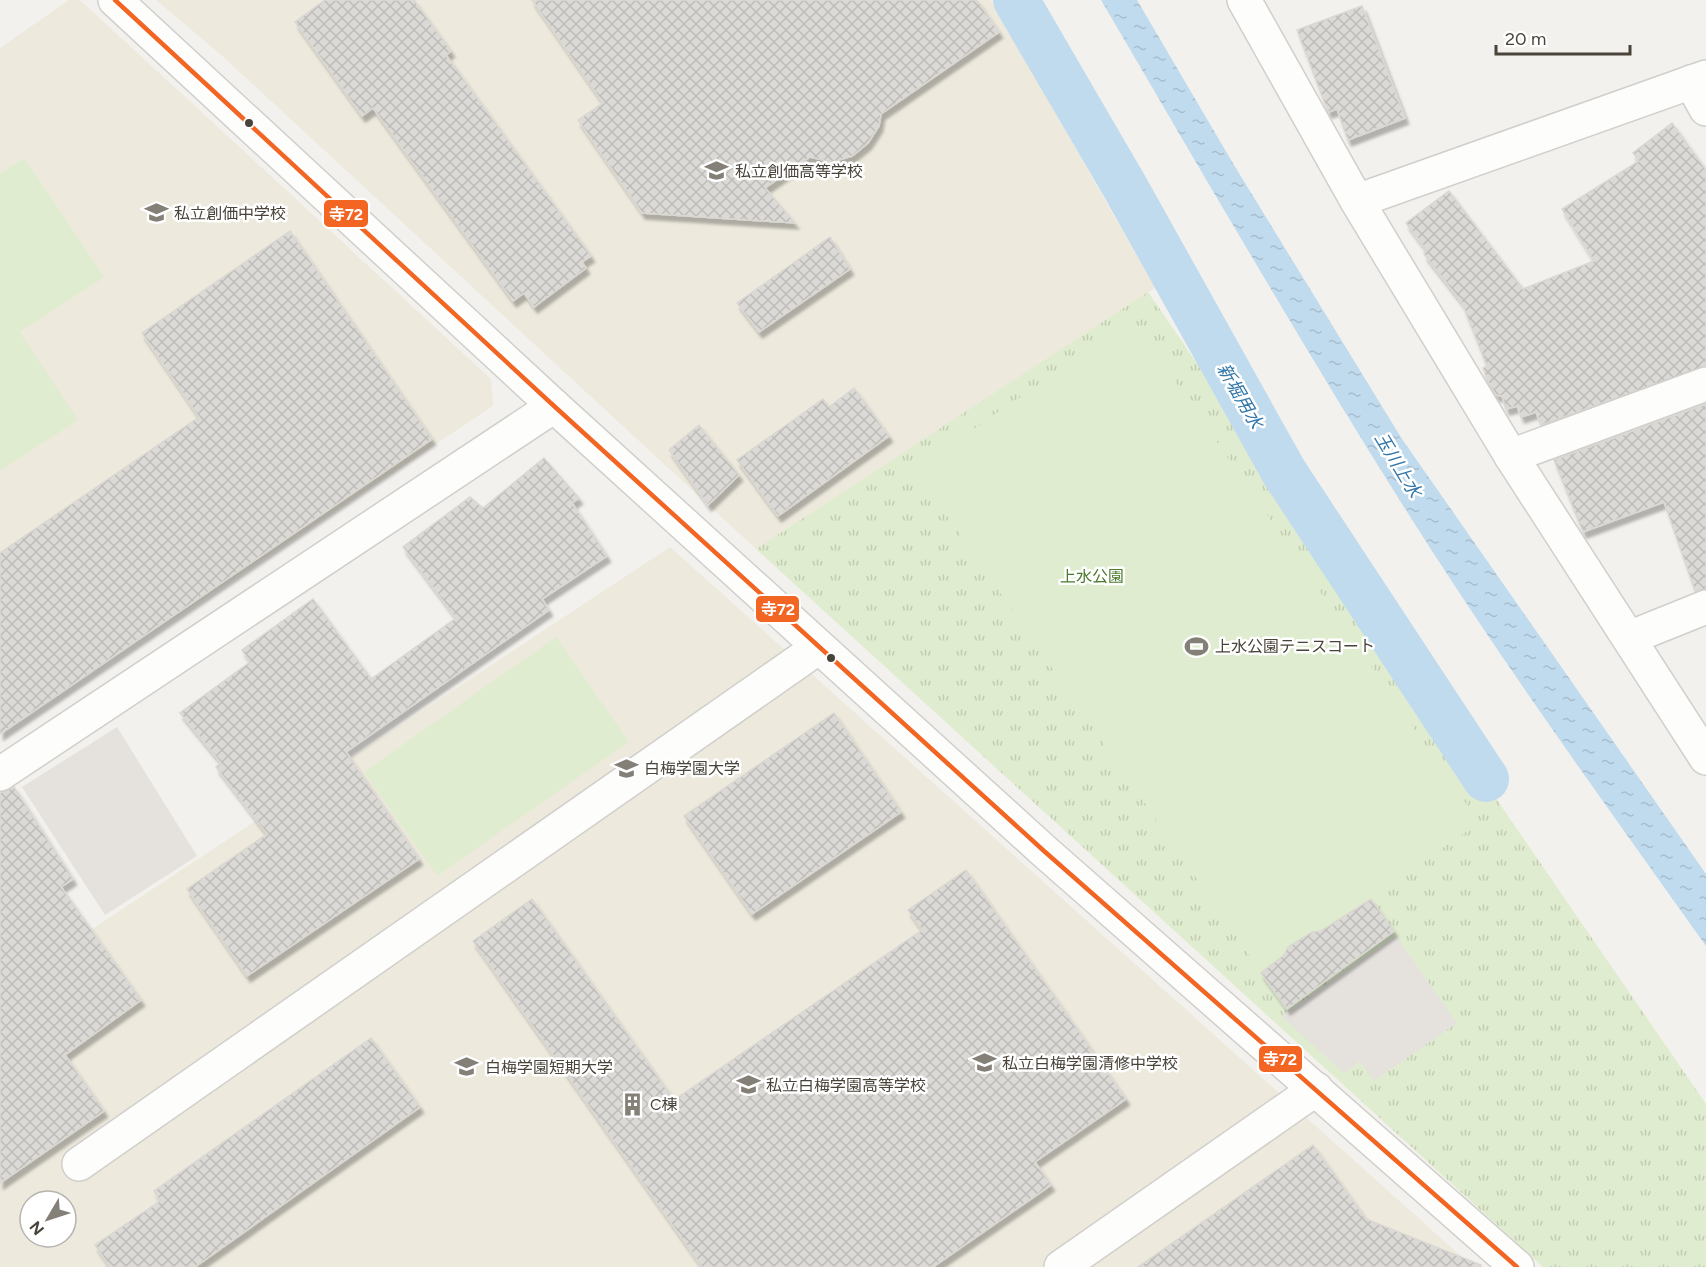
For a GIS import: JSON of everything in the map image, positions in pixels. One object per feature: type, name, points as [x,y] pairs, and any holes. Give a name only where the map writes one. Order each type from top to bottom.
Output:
[{"type":"street","points":[[115,0],[169,47],[554,406],[1044,852],[1517,1267]]},
{"type":"street","points":[[1244,0],[1357,201],[1511,456],[1706,758]]},
{"type":"street","points":[[1357,201],[1701,89]]},
{"type":"street","points":[[1511,456],[1706,384]]},
{"type":"street","points":[[0,774],[554,406]]},
{"type":"street","points":[[1629,638],[1706,607]]},
{"type":"street","points":[[79,1164],[819,647]]},
{"type":"street","points":[[1060,1267],[1316,1089]]},
{"type":"shaded area","name":"私立創価中学校","points":[[69,0],[80,0],[491,379],[493,406],[0,734],[0,48]]},
{"type":"shaded area","name":"私立創価高等学校","points":[[156,0],[991,0],[1155,288],[756,549],[219,53]]},
{"type":"shaded area","name":"白梅学園大学","points":[[670,547],[1473,1267],[0,1267],[0,990]]},
{"type":"shaded area","points":[[117,727],[197,856],[105,915],[22,787]]},
{"type":"shaded area","points":[[1396,936],[1457,1023],[1374,1081],[1360,1061],[1344,1073],[1281,1016]]},
{"type":"green space","points":[[24,158],[104,277],[20,332],[78,420],[0,471],[0,174]]},
{"type":"green space","name":"上水公園","points":[[1148,292],[1706,1104],[1706,1267],[1543,1267],[756,549]]},
{"type":"green space","name":"上水公園テニスコート","points":[[1133,320],[1479,823],[1261,972],[915,469]]},
{"type":"green space","points":[[556,637],[629,742],[437,876],[364,772]]},
{"type":"water","name":"玉川上水","points":[[1101,0],[1137,0],[1234,165],[1402,439],[1706,874],[1706,946],[1513,672],[1402,504],[1287,316]]},
{"type":"building","points":[[325,0],[414,0],[451,51],[446,55],[591,256],[582,262],[586,268],[534,307],[524,293],[513,301],[373,108],[362,116],[295,22]]},
{"type":"building","points":[[532,0],[977,0],[999,32],[881,114],[879,126],[868,143],[852,156],[832,162],[810,157],[765,188],[795,223],[642,213],[578,120],[603,103]]},
{"type":"building","points":[[1362,6],[1405,118],[1348,140],[1337,109],[1328,112],[1297,30]]},
{"type":"building","points":[[1672,123],[1706,170],[1706,366],[1541,425],[1536,412],[1521,417],[1517,406],[1506,409],[1502,396],[1496,395],[1488,382],[1483,368],[1487,366],[1462,303],[1424,254],[1427,251],[1406,223],[1449,191],[1523,289],[1594,261],[1562,209],[1639,161],[1633,153]]},
{"type":"building","points":[[290,231],[432,439],[0,734],[0,553],[199,417],[142,333]]},
{"type":"building","points":[[830,237],[850,269],[759,332],[737,303]]},
{"type":"building","points":[[854,388],[889,436],[778,516],[737,460],[823,399],[829,407]]},
{"type":"building","points":[[1706,404],[1706,589],[1695,591],[1664,502],[1583,532],[1554,460]]},
{"type":"building","points":[[699,425],[739,475],[708,505],[669,450]]},
{"type":"building","points":[[544,458],[579,498],[572,503],[607,556],[542,599],[549,610],[346,752],[419,859],[247,976],[187,889],[267,834],[216,767],[221,763],[180,713],[250,662],[242,650],[313,599],[371,679],[456,618],[403,547],[470,497],[483,508]]},
{"type":"building","points":[[834,713],[901,812],[752,914],[684,816]]},
{"type":"building","points":[[14,787],[73,879],[61,887],[141,1000],[65,1055],[104,1111],[0,1183],[0,793]]},
{"type":"building","points":[[966,870],[1126,1099],[1035,1162],[1051,1185],[933,1267],[702,1267],[473,941],[532,899],[674,1100],[922,930],[908,910]]},
{"type":"building","points":[[1371,899],[1394,931],[1287,1009],[1261,973],[1284,955],[1288,947],[1312,932],[1321,931]]},
{"type":"building","points":[[371,1038],[420,1107],[195,1267],[110,1267],[95,1245],[160,1201],[154,1191]]},
{"type":"building","points":[[1313,1145],[1366,1219],[1481,1265],[1481,1267],[1138,1267]]},
{"type":"waterway","name":"新堀用水","points":[[1016,0],[1125,187],[1284,472],[1486,779]]},
{"type":"transit line","name":"寺72","points":[[115,0],[554,406],[1044,851],[1517,1267]]},
{"type":"place","name":"私立創価高等学校","points":[[717,171]]},
{"type":"place","name":"私立創価中学校","points":[[156,213]]},
{"type":"place","name":"上水公園テニスコート","points":[[1197,646]]},
{"type":"place","name":"白梅学園大学","points":[[626,768]]},
{"type":"place","name":"私立白梅学園清修中学校","points":[[984,1063]]},
{"type":"place","name":"白梅学園短期大学","points":[[467,1067]]},
{"type":"place","name":"私立白梅学園高等学校","points":[[748,1085]]},
{"type":"place","name":"C棟","points":[[632,1104]]}]
